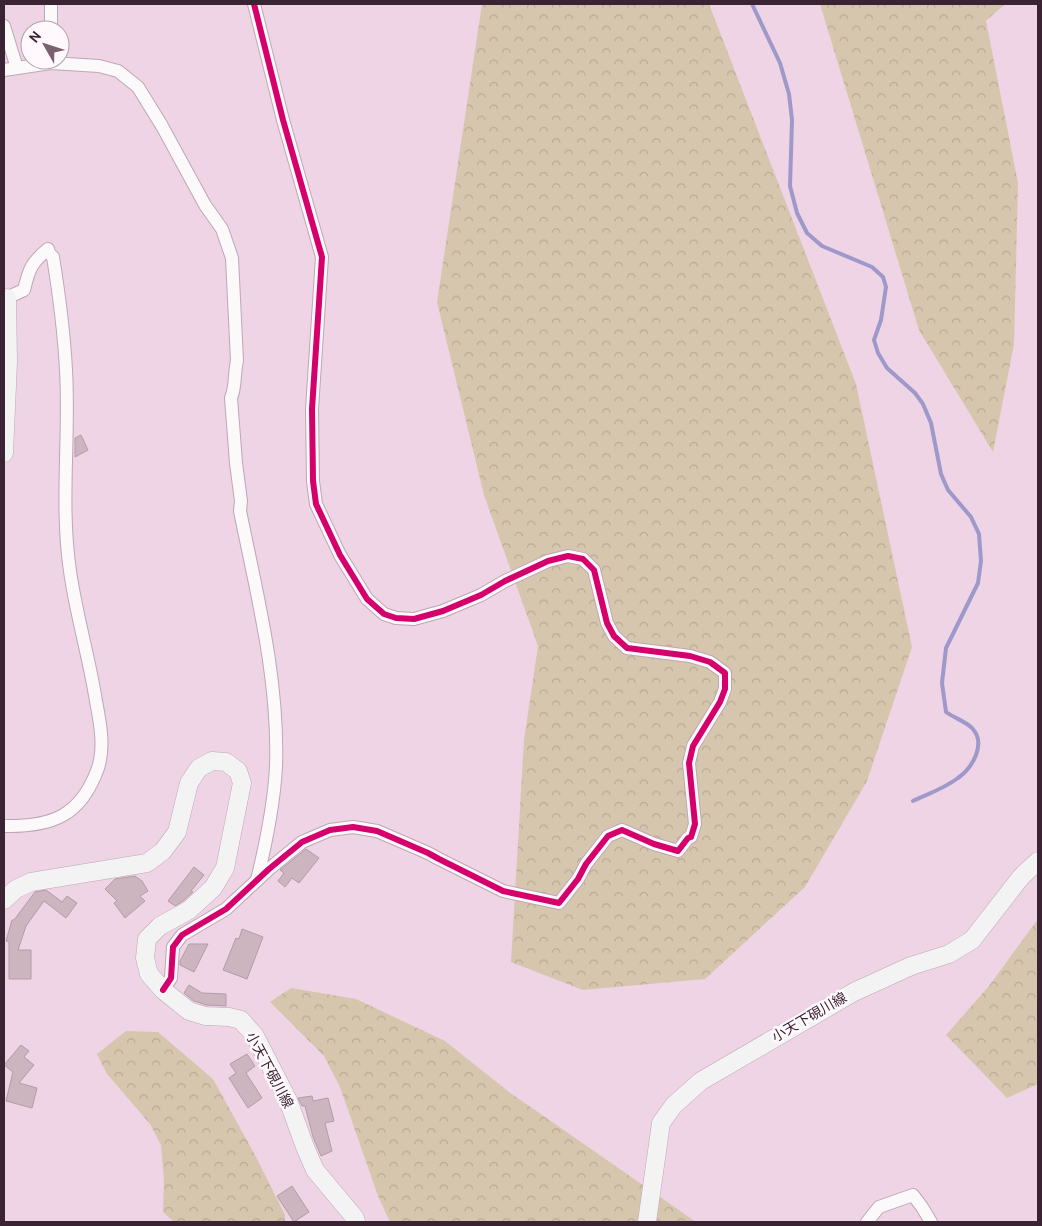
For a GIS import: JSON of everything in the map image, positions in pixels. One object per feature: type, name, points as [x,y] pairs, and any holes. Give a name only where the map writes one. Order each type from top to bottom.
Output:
[{"type":"main road","points":[[4,453],[8,362],[6,298]]},
{"type":"main road","name":"小天下硯川線","points":[[4,900],[16,889],[31,882],[147,863],[163,851],[177,832],[189,783],[199,768],[212,761],[226,762],[238,771],[242,784],[225,868],[213,888],[189,910],[160,926],[147,939],[145,958],[149,974],[163,990],[189,1011],[206,1016],[241,1020],[255,1036],[288,1100],[305,1147],[316,1170],[355,1218],[356,1222]]},
{"type":"main road","name":"小天下硯川線","points":[[647,1222],[661,1124],[674,1105],[701,1082],[854,992],[912,966],[949,954],[972,940],[1021,877],[1038,861]]},
{"type":"street","points":[[51,4],[51,20]]},
{"type":"street","points":[[163,990],[171,978],[173,947],[182,935],[226,909],[302,842],[330,830],[353,827],[377,831],[428,852],[503,891],[560,903],[578,879],[586,864],[608,836],[622,830],[654,844],[678,851],[688,838],[691,838],[695,824],[689,762],[692,746],[720,702],[725,689],[725,673],[710,662],[690,656],[627,648],[614,636],[607,623],[594,570],[583,559],[568,556],[548,561],[505,581],[481,595],[443,611],[414,619],[396,618],[384,614],[367,599],[340,555],[316,504],[313,481],[312,409],[322,257],[283,120],[254,4]]},
{"type":"street","points":[[4,26],[17,68]]},
{"type":"street","points":[[70,64],[99,66],[118,71],[138,87],[162,126],[205,205],[222,230],[232,258],[237,361],[231,398],[240,511],[266,638],[275,714],[276,767],[265,846],[257,880]]},
{"type":"street","points":[[4,70],[20,67]]},
{"type":"street","points":[[4,826],[19,826],[56,820],[76,806],[89,789],[102,752],[100,721],[92,674],[70,571],[66,532],[66,370],[58,286],[53,257],[48,249],[35,259],[28,272],[24,290],[6,298]]},
{"type":"street","points":[[866,1222],[879,1207],[913,1195],[931,1222]]},
{"type":"green space","points":[[482,4],[709,4],[856,384],[912,647],[867,781],[805,887],[705,979],[583,990],[511,962],[524,740],[538,646],[484,495],[437,302]]},
{"type":"green space","points":[[820,4],[1005,4],[986,21],[1018,183],[1014,344],[993,452],[919,330]]},
{"type":"green space","points":[[1038,919],[1038,1084],[1007,1098],[946,1035],[989,986]]},
{"type":"green space","points":[[291,988],[356,999],[445,1041],[509,1092],[696,1222],[390,1222],[378,1196],[340,1087],[324,1056],[270,1002]]},
{"type":"green space","points":[[126,1031],[158,1032],[213,1079],[255,1155],[285,1215],[285,1222],[174,1222],[163,1212],[164,1181],[161,1145],[150,1124],[107,1074],[97,1054]]},
{"type":"building","points":[[81,435],[88,450],[75,457],[75,438]]},
{"type":"building","points":[[306,849],[319,858],[299,883],[292,878],[285,887],[278,881],[284,873],[280,870]]},
{"type":"building","points":[[194,867],[204,875],[191,891],[193,892],[175,906],[168,901]]},
{"type":"building","points":[[135,876],[142,881],[148,891],[140,896],[145,901],[125,918],[114,903],[117,901],[105,889],[115,879]]},
{"type":"building","points":[[46,890],[62,902],[67,896],[77,903],[66,918],[44,901],[26,926],[18,950],[31,950],[31,979],[9,979],[9,942],[6,941],[12,920],[14,920],[35,892]]},
{"type":"building","points":[[242,929],[263,937],[247,979],[223,970],[236,938],[239,939]]},
{"type":"building","points":[[189,944],[208,944],[194,972],[180,965],[180,961]]},
{"type":"building","points":[[189,985],[202,993],[226,994],[226,1006],[206,1005],[194,1001],[184,993]]},
{"type":"building","points":[[21,1045],[29,1051],[24,1057],[34,1065],[19,1083],[37,1088],[32,1108],[6,1101],[13,1072],[4,1065]]},
{"type":"building","points":[[247,1054],[255,1066],[246,1073],[262,1098],[248,1108],[229,1078],[236,1073],[230,1064]]},
{"type":"building","points":[[312,1096],[313,1101],[328,1098],[334,1121],[325,1123],[332,1151],[321,1156],[313,1137],[305,1106],[302,1106],[298,1098]]},
{"type":"building","points":[[292,1186],[309,1212],[294,1222],[277,1196]]},
{"type":"waterway","points":[[752,4],[780,63],[789,94],[792,120],[790,186],[797,213],[807,233],[822,246],[872,267],[883,277],[886,287],[881,320],[874,340],[878,353],[887,368],[915,393],[923,404],[931,423],[941,474],[948,490],[971,517],[979,534],[981,561],[978,583],[946,648],[942,683],[946,712],[972,728],[976,734],[978,748],[973,762],[963,774],[942,788],[913,801]]},
{"type":"cycle path","points":[[163,990],[171,978],[173,947],[182,935],[226,909],[269,869],[302,842],[330,830],[353,827],[377,831],[428,853],[503,891],[559,903],[608,836],[622,830],[654,844],[678,851],[688,838],[691,837],[695,824],[689,763],[693,746],[720,702],[725,689],[725,673],[710,662],[690,656],[627,648],[614,636],[607,623],[594,570],[583,559],[568,556],[548,561],[505,581],[481,595],[443,611],[414,619],[396,618],[384,614],[367,599],[340,555],[316,504],[313,481],[312,409],[322,257],[283,120],[254,4]]}]
